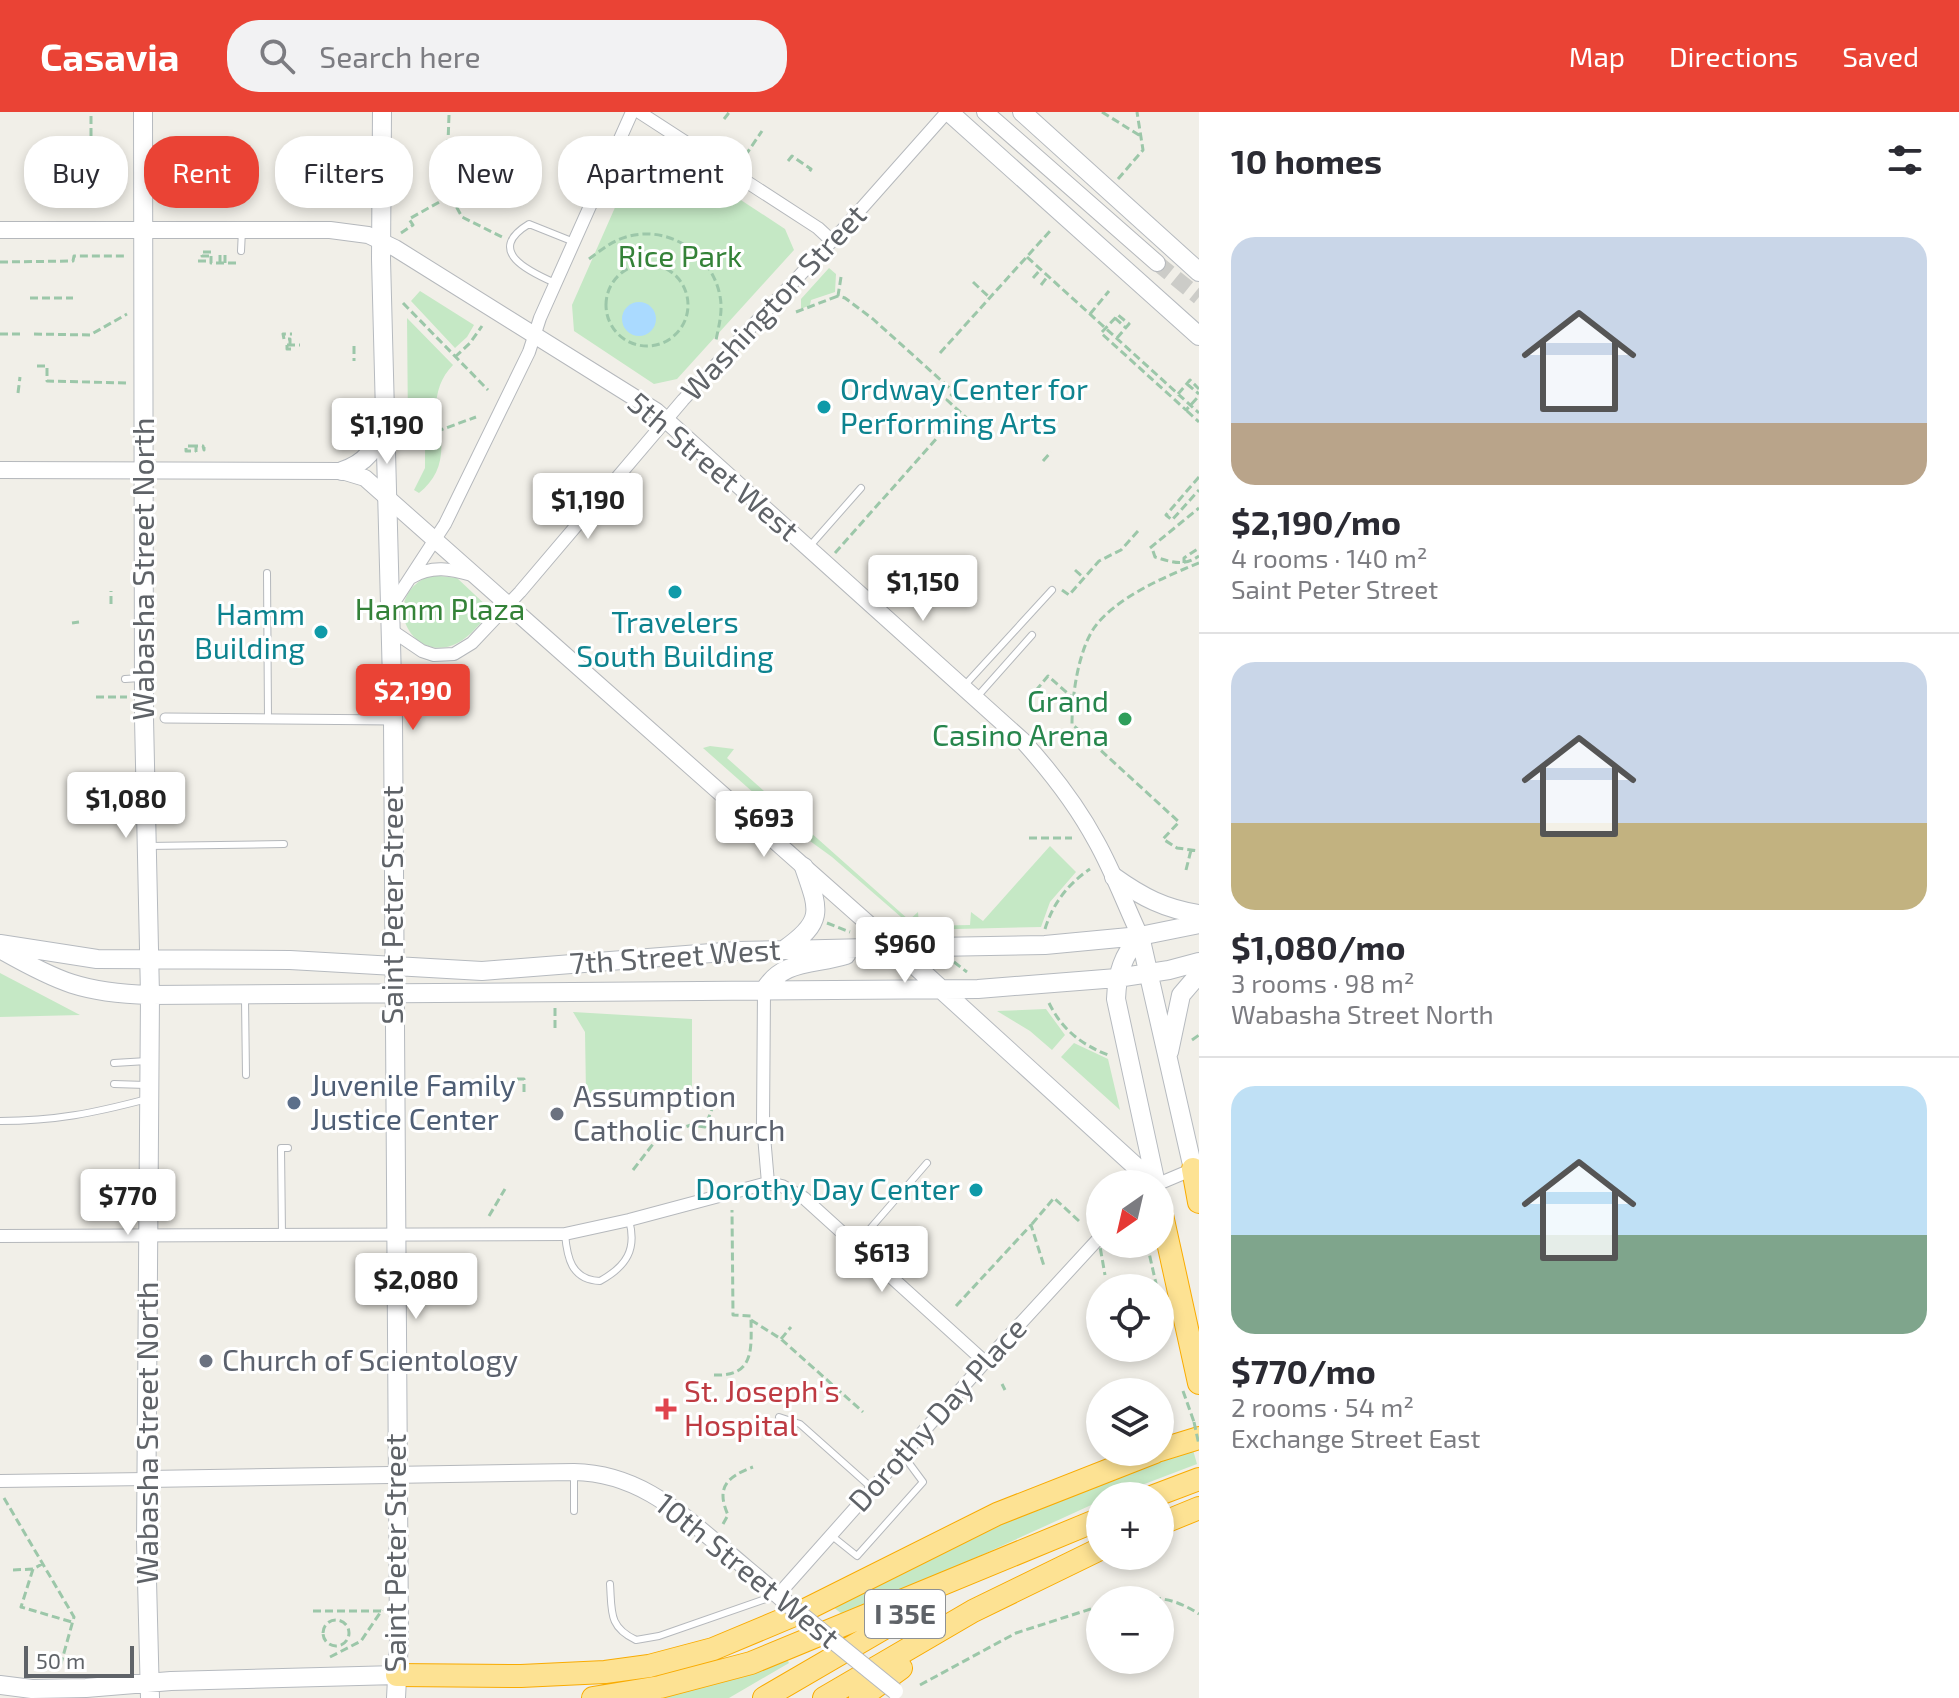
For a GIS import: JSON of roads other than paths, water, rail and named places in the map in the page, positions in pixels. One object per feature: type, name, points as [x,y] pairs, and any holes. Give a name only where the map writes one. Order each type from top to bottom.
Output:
[{"type":"highway","points":[[1196,1168],[1199,1202]]},
{"type":"highway","points":[[1171,1258],[1199,1383]]},
{"type":"highway","points":[[1174,1442],[1196,1430]]},
{"type":"highway","points":[[396,1688],[521,1676],[605,1672],[649,1666],[713,1649],[799,1613],[997,1514],[1120,1466]]},
{"type":"highway","points":[[1174,1488],[1199,1479]]},
{"type":"highway","points":[[1174,1518],[1199,1508]]},
{"type":"highway","name":"I 35E","points":[[764,1698],[908,1613],[1086,1525]]},
{"type":"highway","points":[[593,1698],[660,1687],[751,1663],[1051,1540]]},
{"type":"highway","name":"I 35E","points":[[824,1698],[1008,1592],[1086,1556]]},
{"type":"highway","points":[[860,1698],[1008,1592]]},
{"type":"main road","name":"Wabasha Street North","points":[[143,112],[143,471],[134,678],[147,846],[150,960],[147,1479],[151,1690]]},
{"type":"main road","name":"Saint Peter Street","points":[[382,112],[393,720],[392,967],[398,1476],[396,1688]]},
{"type":"main road","points":[[948,112],[1199,336]]},
{"type":"main road","points":[[1022,112],[1199,272]]},
{"type":"main road","points":[[342,471],[356,467],[367,458],[379,442],[386,417]]},
{"type":"main road","points":[[785,949],[804,935],[814,918],[815,900],[804,867]]},
{"type":"main road","points":[[1114,877],[1164,907],[1199,914]]},
{"type":"main road","name":"7th Street West","points":[[0,947],[97,959],[290,960],[502,970],[785,949],[898,950],[1045,945],[1140,936],[1199,924]]},
{"type":"main road","points":[[1140,936],[1196,1168]]},
{"type":"main road","points":[[1140,936],[1127,951],[1117,978],[1116,999],[1153,1170]]},
{"type":"main road","name":"7th Street West","points":[[0,947],[44,974],[68,984],[96,992],[150,995],[1014,987],[1148,974],[1199,962]]},
{"type":"main road","points":[[764,991],[779,971],[796,964],[827,961],[868,948]]},
{"type":"main road","points":[[898,950],[1140,1170]]},
{"type":"main road","points":[[1168,1055],[1181,995],[1199,974]]},
{"type":"main road","points":[[0,1685],[32,1689],[151,1690],[396,1688]]},
{"type":"street","points":[[391,607],[435,540],[526,357],[555,283],[632,112]]},
{"type":"street","points":[[639,112],[818,228],[832,241]]},
{"type":"street","name":"Washington Street","points":[[508,603],[667,420],[948,112]]},
{"type":"street","points":[[984,112],[1157,263]]},
{"type":"street","name":"5th Street West","points":[[0,230],[330,230],[358,233],[382,242],[643,402],[667,420],[1023,741],[1082,816],[1140,936]]},
{"type":"street","points":[[0,470],[342,471],[365,478],[898,950]]},
{"type":"street","points":[[410,578],[427,570],[445,568],[480,578]]},
{"type":"street","points":[[391,630],[422,651],[440,656],[454,654],[472,643],[508,603]]},
{"type":"street","points":[[165,718],[393,720]]},
{"type":"street","points":[[764,991],[763,1124],[768,1183]]},
{"type":"street","points":[[1174,1177],[1196,1168]]},
{"type":"street","points":[[0,1236],[565,1234],[768,1183],[782,1186],[804,1198],[985,1362]]},
{"type":"street","name":"Dorothy Day Place","points":[[784,1600],[832,1536],[1086,1252]]},
{"type":"street","name":"10th Street West","points":[[147,1479],[574,1472],[629,1482],[676,1508],[898,1695]]},
{"type":"street","points":[[0,1481],[147,1479]]},
{"type":"lane","points":[[555,283],[523,269],[514,260],[511,247],[517,231],[529,224],[574,242]]},
{"type":"lane","points":[[241,251],[242,230]]},
{"type":"lane","points":[[809,547],[861,488]]},
{"type":"lane","points":[[267,573],[268,719]]},
{"type":"lane","points":[[970,692],[1052,590]]},
{"type":"lane","points":[[970,692],[1032,635]]},
{"type":"lane","points":[[147,846],[284,844]]},
{"type":"lane","points":[[244,994],[246,1075]]},
{"type":"lane","points":[[114,1063],[150,1061]]},
{"type":"lane","points":[[114,1084],[150,1092]]},
{"type":"lane","points":[[0,1121],[45,1121],[76,1116],[150,1092]]},
{"type":"lane","points":[[282,1235],[281,1148],[288,1148]]},
{"type":"lane","points":[[855,1246],[927,1163]]},
{"type":"lane","points":[[565,1234],[568,1260],[575,1271],[586,1278],[600,1281],[630,1252],[633,1237],[629,1220]]},
{"type":"lane","points":[[779,1417],[800,1424],[873,1489]]},
{"type":"lane","points":[[832,1536],[857,1556],[914,1493],[923,1482],[903,1455]]},
{"type":"lane","points":[[574,1472],[574,1511]]},
{"type":"lane","points":[[610,1584],[613,1620],[617,1629],[636,1640],[784,1600]]},
{"type":"water","points":[[639,302],[651,307],[656,319],[651,331],[639,336],[627,331],[622,319],[627,307]]},
{"type":"tunnel","points":[[1157,263],[1199,297]]},
{"type":"place","name":"Ordway Center for Performing Arts","points":[[824,407]]},
{"type":"place","name":"Travelers South Building","points":[[675,592]]},
{"type":"place","name":"Hamm Building","points":[[321,632]]},
{"type":"place","name":"Grand Casino Arena","points":[[1125,719]]},
{"type":"place","name":"Juvenile Family Justice Center","points":[[294,1103]]},
{"type":"place","name":"Assumption Catholic Church","points":[[557,1114]]},
{"type":"place","name":"Dorothy Day Center","points":[[976,1190]]},
{"type":"place","name":"Church of Scientology","points":[[206,1361]]},
{"type":"place","name":"St. Joseph's Hospital","points":[[666,1409]]},
{"type":"park label","name":"Rice Park","points":[[680,257]]},
{"type":"park label","name":"Hamm Plaza","points":[[440,610]]}]
